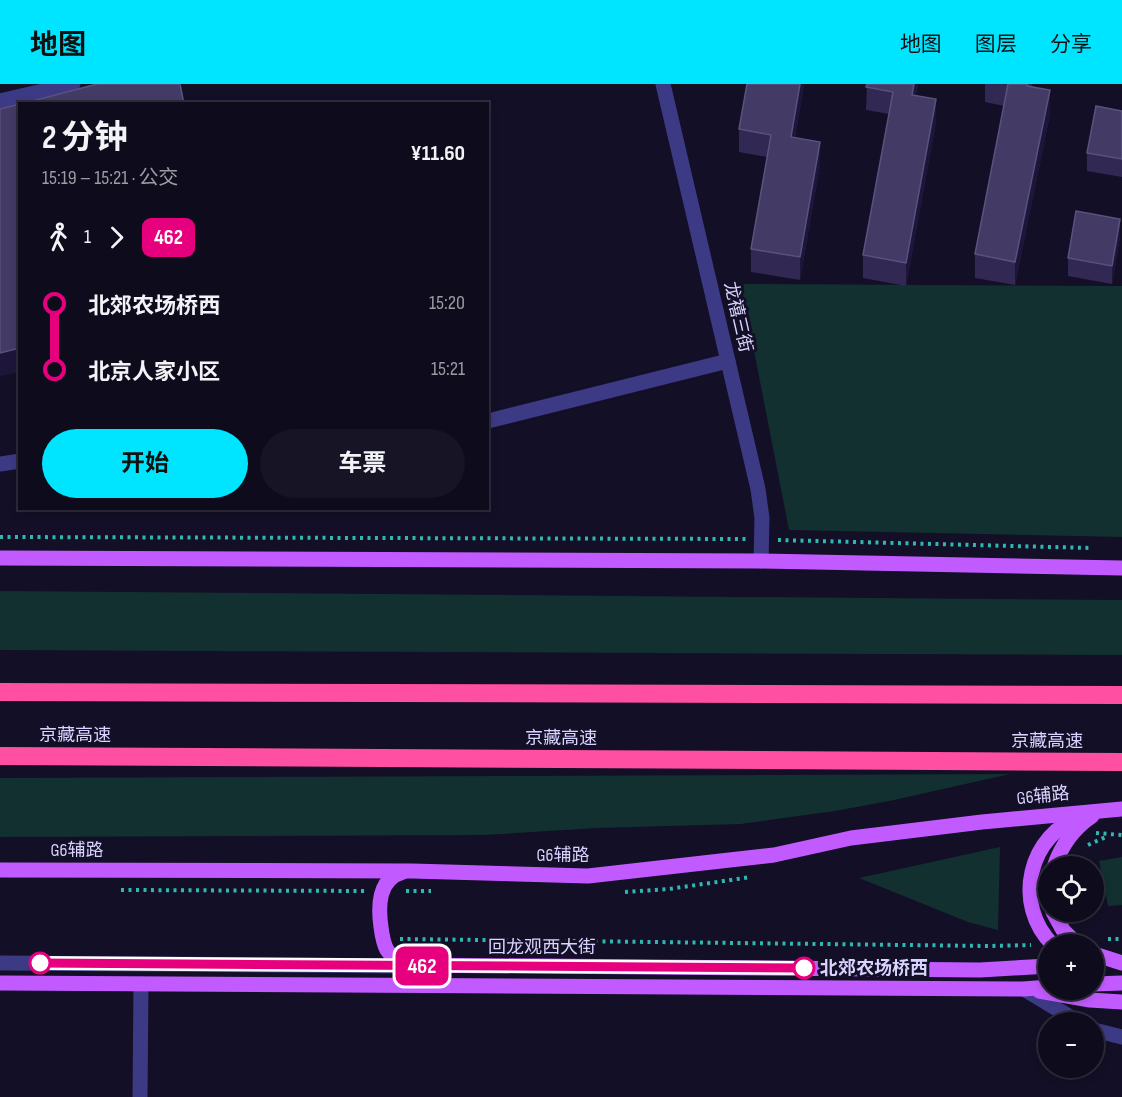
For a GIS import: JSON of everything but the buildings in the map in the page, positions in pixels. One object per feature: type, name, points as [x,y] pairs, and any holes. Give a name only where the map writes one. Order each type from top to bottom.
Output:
[{"type":"highway","points":[[0,692],[1122,695]]},
{"type":"highway","name":"京藏高速","points":[[0,756],[1122,762]]},
{"type":"main road","points":[[0,558],[761,561],[1122,568]]},
{"type":"main road","points":[[1058,856],[1074,832],[1091,816],[1116,809]]},
{"type":"main road","points":[[1045,934],[1039,926],[1030,901],[1030,881],[1038,854],[1052,834],[1062,825],[1077,817],[1116,809]]},
{"type":"main road","name":"G6辅路","points":[[0,870],[412,871],[588,876],[774,855],[851,838],[1116,809]]},
{"type":"main road","points":[[412,871],[396,874],[388,881],[382,891],[379,910],[385,948],[399,961],[415,966]]},
{"type":"main road","points":[[1104,957],[1122,963]]},
{"type":"main road","points":[[1104,963],[1122,963]]},
{"type":"main road","name":"回龙观西大街","points":[[415,966],[980,970],[1038,967]]},
{"type":"main road","points":[[0,983],[1038,988]]},
{"type":"main road","points":[[1104,984],[1122,983]]},
{"type":"main road","points":[[1024,989],[1090,1000],[1122,1002]]},
{"type":"street","points":[[0,100],[73,84]]},
{"type":"street","name":"龙禧三街","points":[[663,84],[758,489],[761,506],[761,561]]},
{"type":"street","points":[[489,421],[728,361]]},
{"type":"street","points":[[0,464],[18,461]]},
{"type":"street","name":"回龙观西大街","points":[[0,963],[415,966]]},
{"type":"street","points":[[140,1097],[141,984]]},
{"type":"street","points":[[1024,989],[1062,1012]]},
{"type":"street","points":[[1104,1032],[1122,1037]]},
{"type":"path","points":[[0,537],[762,539],[1098,548]]},
{"type":"path","points":[[1086,847],[1097,839],[1115,835]]},
{"type":"green space","points":[[741,284],[1122,286],[1122,537],[789,530]]},
{"type":"green space","points":[[0,591],[1122,600],[1122,655],[0,650]]},
{"type":"green space","points":[[1010,774],[835,811],[741,824],[597,828],[484,835],[0,837],[0,778]]},
{"type":"green space","points":[[1000,847],[998,930],[968,922],[859,878]]},
{"type":"green space","points":[[1122,857],[1122,905],[1108,906],[1104,886],[1104,860]]},
{"type":"bus line","name":"462","points":[[40,963],[804,968]]},
{"type":"place","name":"北郊农场桥西","points":[[804,968]]}]
